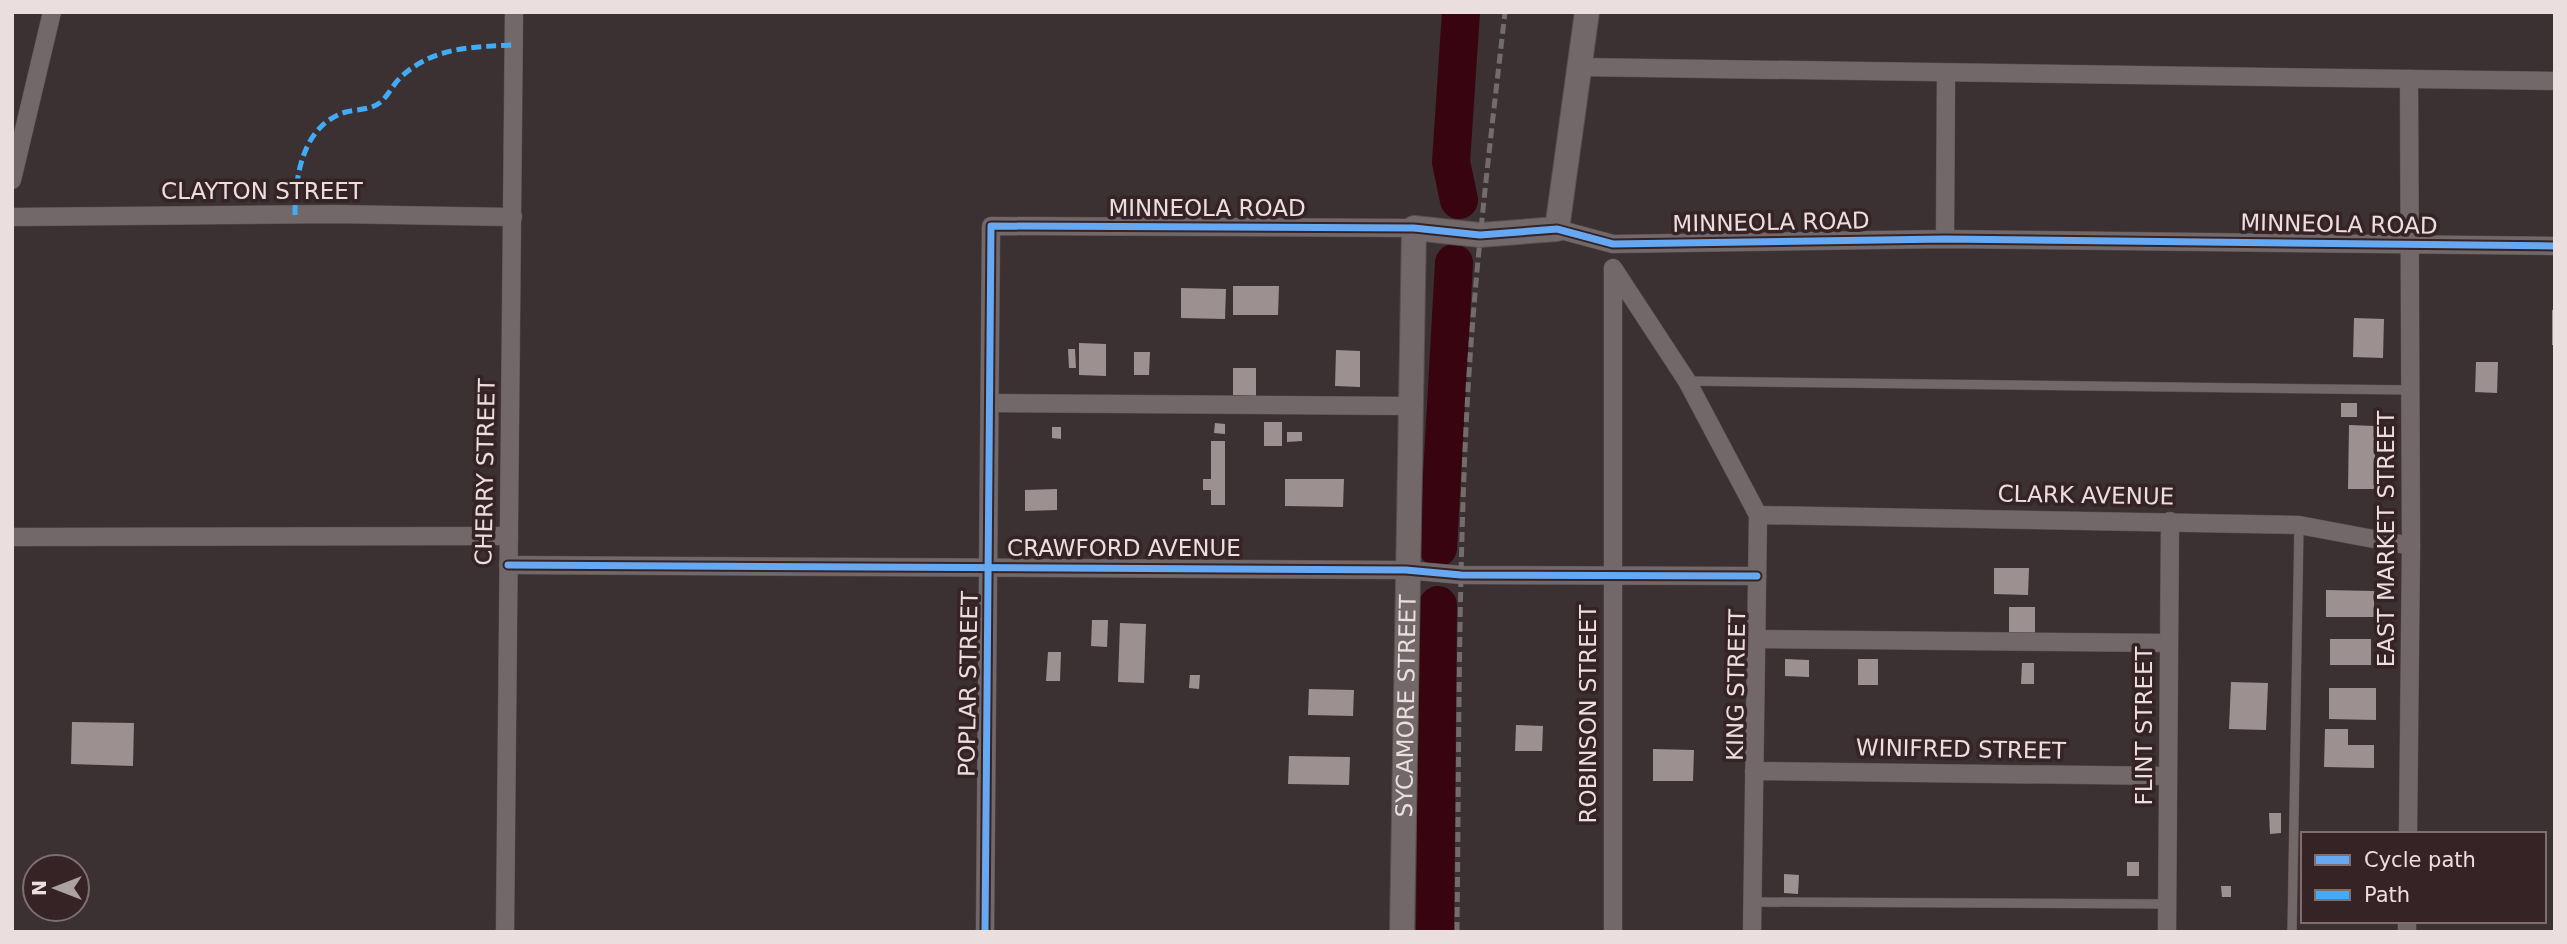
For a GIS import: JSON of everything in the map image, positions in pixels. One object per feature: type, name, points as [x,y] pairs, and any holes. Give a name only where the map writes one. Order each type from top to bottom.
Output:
[{"type":"street","points":[[12,180],[52,12]]},
{"type":"street","name":"CHERRY STREET","points":[[505,932],[514,12]]},
{"type":"street","points":[[1557,229],[1587,12]]},
{"type":"street","points":[[1578,67],[2555,81]]},
{"type":"street","points":[[1945,239],[1946,73]]},
{"type":"street","name":"EAST MARKET STREET","points":[[2408,832],[2411,546],[2409,79]]},
{"type":"street","name":"CLAYTON STREET","points":[[12,217],[335,214],[513,217]]},
{"type":"street","name":"MINNEOLA ROAD","points":[[991,226],[1413,228],[1480,235],[1557,229],[1613,244],[1945,239],[2555,246]]},
{"type":"street","name":"POPLAR STREET","points":[[985,932],[991,226]]},
{"type":"street","name":"SYCAMORE STREET","points":[[1402,932],[1413,228]]},
{"type":"street","name":"ROBINSON STREET","points":[[1613,244],[1613,932]]},
{"type":"street","name":"KING STREET","points":[[1613,268],[1686,381],[1758,515],[1752,932]]},
{"type":"street","points":[[990,403],[1409,406]]},
{"type":"street","name":"CLARK AVENUE","points":[[1758,515],[2299,525],[2411,546]]},
{"type":"street","name":"FLINT STREET","points":[[2167,932],[2169,521]]},
{"type":"street","points":[[12,537],[509,536]]},
{"type":"street","name":"CRAWFORD AVENUE","points":[[508,565],[988,566],[1406,570],[1461,575],[1613,577],[1757,576]]},
{"type":"street","points":[[1756,639],[2168,643]]},
{"type":"street","name":"WINIFRED STREET","points":[[1754,771],[2168,776]]},
{"type":"lane","points":[[1686,381],[2411,390]]},
{"type":"lane","points":[[2292,932],[2299,525]]},
{"type":"lane","points":[[1753,902],[2167,904]]},
{"type":"building","points":[[1233,286],[1279,286],[1278,315],[1233,315]]},
{"type":"building","points":[[1181,288],[1226,289],[1225,319],[1181,318]]},
{"type":"building","points":[[2552,310],[2555,310],[2555,345],[2552,345]]},
{"type":"building","points":[[2354,318],[2384,319],[2383,358],[2353,357]]},
{"type":"building","points":[[1079,343],[1106,344],[1106,376],[1079,375]]},
{"type":"building","points":[[1068,349],[1075,349],[1076,368],[1069,368]]},
{"type":"building","points":[[1336,350],[1360,351],[1360,387],[1335,386]]},
{"type":"building","points":[[1134,352],[1150,352],[1149,375],[1134,375]]},
{"type":"building","points":[[2476,362],[2498,362],[2497,393],[2475,392]]},
{"type":"building","points":[[1233,368],[1256,368],[1256,396],[1233,395]]},
{"type":"building","points":[[2341,403],[2357,403],[2357,417],[2341,417]]},
{"type":"building","points":[[1264,422],[1282,422],[1282,446],[1264,446]]},
{"type":"building","points":[[1215,423],[1225,424],[1225,434],[1214,433]]},
{"type":"building","points":[[2349,425],[2375,426],[2375,489],[2348,489]]},
{"type":"building","points":[[1052,427],[1061,427],[1061,439],[1052,438]]},
{"type":"building","points":[[1287,432],[1302,432],[1302,441],[1287,442]]},
{"type":"building","points":[[1211,441],[1225,441],[1225,505],[1211,505],[1211,490],[1203,490],[1203,479],[1211,479]]},
{"type":"building","points":[[1285,479],[1344,479],[1343,507],[1285,506]]},
{"type":"building","points":[[1057,489],[1057,510],[1025,511],[1025,490]]},
{"type":"building","points":[[1994,568],[2029,568],[2028,595],[1994,594]]},
{"type":"building","points":[[2326,590],[2374,591],[2374,617],[2326,617]]},
{"type":"building","points":[[2009,607],[2035,607],[2035,633],[2009,633]]},
{"type":"building","points":[[1092,620],[1108,620],[1107,647],[1091,646]]},
{"type":"building","points":[[1120,623],[1146,624],[1144,683],[1118,682]]},
{"type":"building","points":[[2330,639],[2371,639],[2371,665],[2330,665]]},
{"type":"building","points":[[1048,652],[1061,652],[1060,681],[1046,681]]},
{"type":"building","points":[[1785,659],[1809,660],[1809,677],[1785,676]]},
{"type":"building","points":[[1858,659],[1878,659],[1878,685],[1858,685]]},
{"type":"building","points":[[2022,663],[2034,663],[2034,684],[2021,684]]},
{"type":"building","points":[[1190,675],[1200,675],[1199,689],[1189,688]]},
{"type":"building","points":[[2231,682],[2268,683],[2266,730],[2229,729]]},
{"type":"building","points":[[2329,688],[2376,688],[2376,720],[2329,719]]},
{"type":"building","points":[[1309,689],[1354,690],[1353,716],[1308,715]]},
{"type":"building","points":[[72,722],[134,723],[133,766],[71,764]]},
{"type":"building","points":[[1516,725],[1543,726],[1542,751],[1515,751]]},
{"type":"building","points":[[2325,729],[2348,729],[2348,745],[2374,745],[2374,768],[2324,767]]},
{"type":"building","points":[[1653,749],[1694,750],[1693,781],[1653,781]]},
{"type":"building","points":[[1289,756],[1350,757],[1349,785],[1288,784]]},
{"type":"building","points":[[2269,813],[2281,813],[2281,833],[2270,834]]},
{"type":"building","points":[[2127,862],[2139,862],[2139,876],[2127,876]]},
{"type":"building","points":[[1784,874],[1799,875],[1798,894],[1784,893]]},
{"type":"building","points":[[2221,886],[2231,886],[2231,897],[2222,897]]},
{"type":"waterway","points":[[1459,200],[1451,162],[1461,12]]},
{"type":"waterway","points":[[1438,548],[1454,263]]},
{"type":"waterway","points":[[1435,932],[1438,605]]},
{"type":"railway","points":[[1457,932],[1460,604],[1467,408],[1478,259],[1505,12]]},
{"type":"marked path","points":[[295,215],[297,185],[304,154],[319,128],[346,112],[378,104],[402,76],[427,59],[454,50],[513,45]]},
{"type":"cycle path","points":[[985,932],[991,226],[1414,228],[1480,235],[1557,229],[1613,244],[1945,239],[2555,246]]},
{"type":"cycle path","points":[[508,565],[1406,570],[1461,575],[1757,576]]}]
